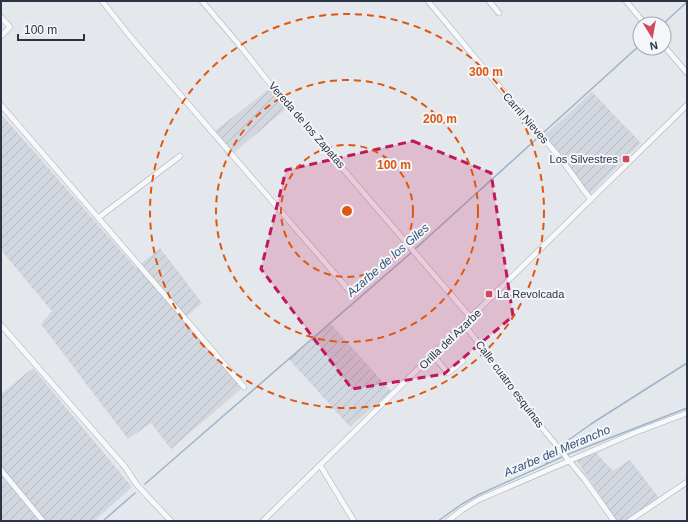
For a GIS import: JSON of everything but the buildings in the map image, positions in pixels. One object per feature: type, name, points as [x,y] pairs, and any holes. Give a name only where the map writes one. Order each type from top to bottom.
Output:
[{"type":"street","points":[[102,1],[133,40],[353,295]]},
{"type":"street","name":"Vereda de los Zapatas","points":[[202,1],[242,46],[271,84],[471,318]]},
{"type":"street","name":"Carril Nieves","points":[[428,1],[561,159],[591,200]]},
{"type":"street","points":[[489,1],[499,13]]},
{"type":"street","points":[[626,1],[638,16]]},
{"type":"street","points":[[1,17],[10,27],[1,36]]},
{"type":"street","points":[[672,55],[687,73]]},
{"type":"street","points":[[1,105],[244,387]]},
{"type":"street","name":"Orilla del Azarbe","points":[[263,521],[687,105]]},
{"type":"street","points":[[98,218],[180,156]]},
{"type":"street","name":"Calle cuatro esquinas","points":[[464,324],[566,458]]},
{"type":"street","points":[[1,325],[125,467],[137,485],[171,521]]},
{"type":"street","points":[[433,354],[448,373],[463,361]]},
{"type":"street","points":[[448,521],[478,500],[566,458],[687,413]]},
{"type":"street","points":[[566,458],[585,480],[614,521]]},
{"type":"street","points":[[320,465],[354,521]]},
{"type":"street","points":[[1,470],[43,521]]},
{"type":"street","points":[[629,521],[687,482]]},
{"type":"highlighted area","points":[[413,141],[491,173],[513,316],[444,374],[352,389],[261,269],[286,170]]},
{"type":"shaded area","points":[[272,87],[288,107],[229,157],[211,134]]},
{"type":"shaded area","points":[[592,92],[641,143],[590,194],[545,135]]},
{"type":"shaded area","points":[[1,114],[136,268],[160,248],[202,303],[183,320],[242,388],[171,449],[151,423],[128,439],[41,324],[52,311],[1,250]]},
{"type":"shaded area","points":[[330,323],[391,391],[350,427],[289,359]]},
{"type":"shaded area","points":[[33,368],[132,487],[94,521],[1,521],[1,394]]},
{"type":"shaded area","points":[[596,453],[613,471],[630,460],[662,502],[634,521],[617,521],[576,460]]},
{"type":"waterway","name":"Azarbe de los Giles","points":[[672,16],[687,2]]},
{"type":"waterway","name":"Azarbe de los Giles","points":[[415,249],[632,52]]},
{"type":"waterway","name":"Azarbe de los Giles","points":[[145,484],[412,252]]},
{"type":"waterway","points":[[560,446],[591,424],[687,363]]},
{"type":"waterway","name":"Azarbe del Merancho","points":[[438,521],[478,495],[571,453],[687,408]]},
{"type":"waterway","points":[[545,465],[557,449]]},
{"type":"waterway","name":"Azarbe de los Giles","points":[[103,521],[135,493]]},
{"type":"place","name":"Los Silvestres","points":[[626,159]]},
{"type":"place","name":"La Revolcada","points":[[489,294]]}]
